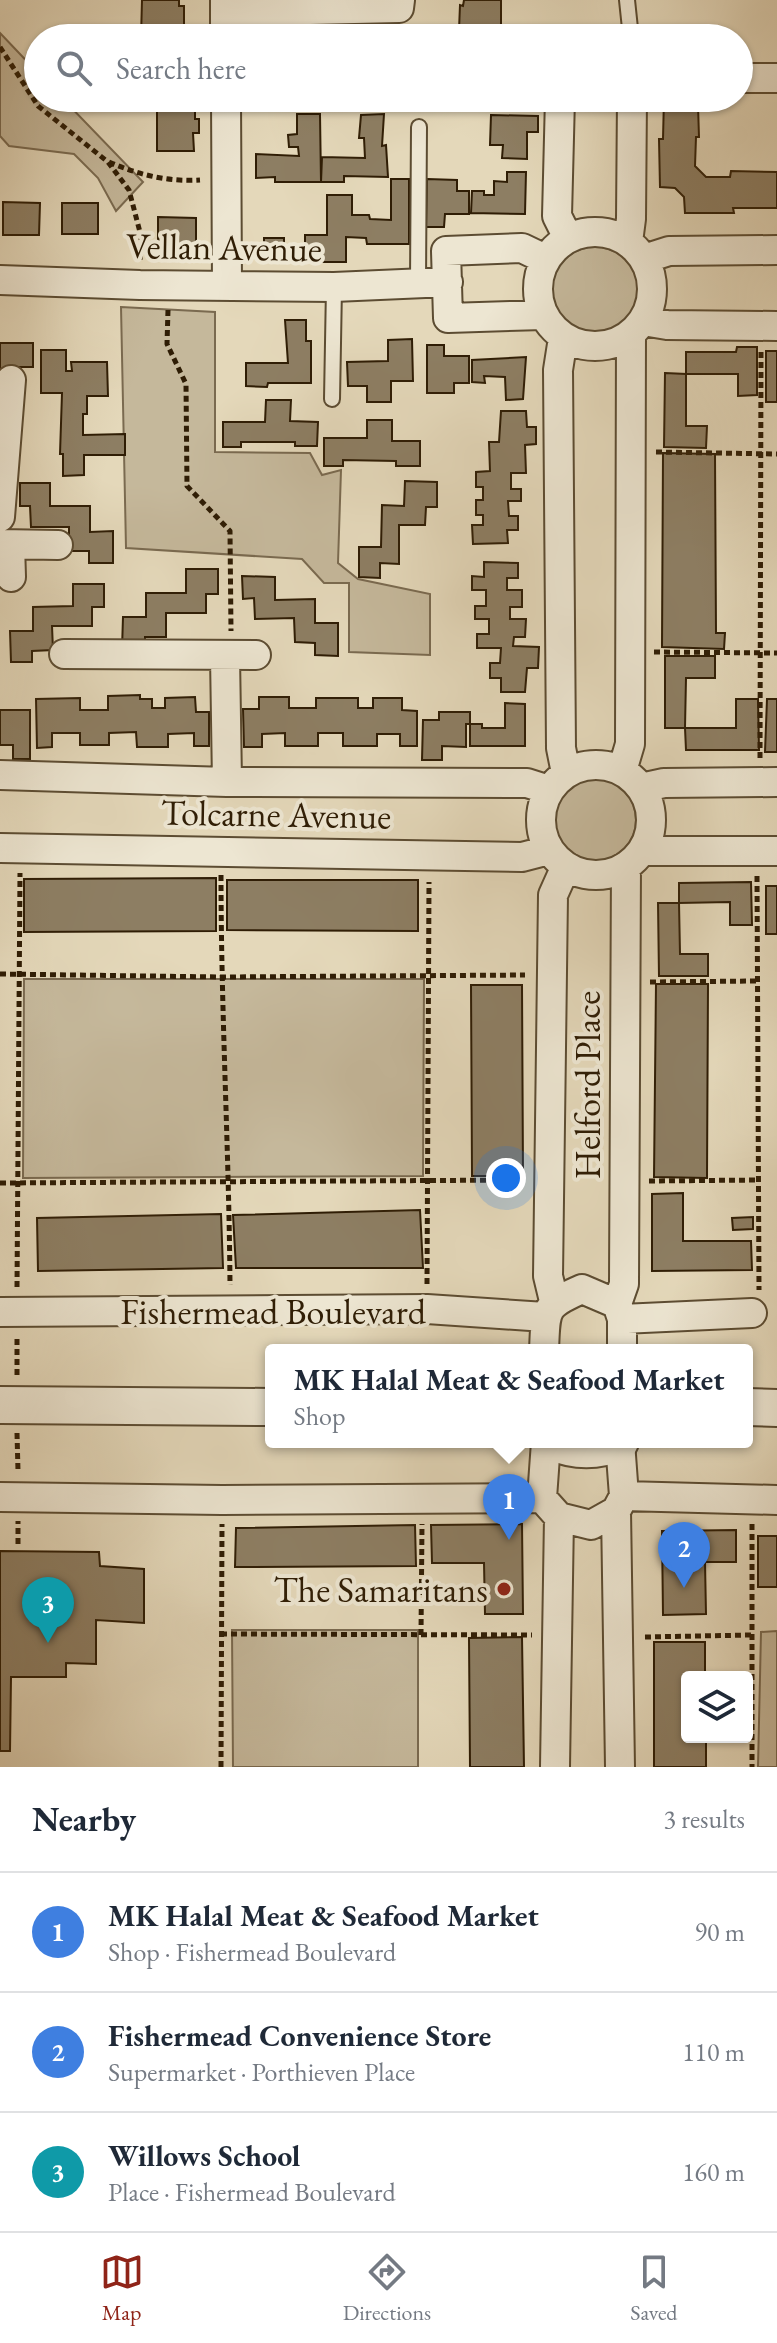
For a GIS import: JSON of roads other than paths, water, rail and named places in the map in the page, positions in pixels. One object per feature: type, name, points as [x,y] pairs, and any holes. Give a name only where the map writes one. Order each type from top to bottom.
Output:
[{"type":"street","points":[[225,17],[399,8],[400,0]]},
{"type":"street","points":[[753,78],[777,78]]},
{"type":"street","points":[[226,112],[227,286]]},
{"type":"street","points":[[560,112],[557,216],[568,238]]},
{"type":"street","name":"Helford Place","points":[[622,1344],[619,1311],[624,1284],[625,983],[634,858],[649,835],[652,819],[649,802],[632,779],[630,744],[637,328],[650,306],[653,290],[651,273],[636,250],[631,219],[632,112]]},
{"type":"street","points":[[777,250],[636,250],[609,233],[588,232],[568,238],[545,259],[538,277],[537,296],[543,315],[563,338],[580,345],[598,347],[616,343],[637,328],[667,325],[777,326]]},
{"type":"street","points":[[543,315],[448,318],[446,251],[522,248],[545,259]]},
{"type":"street","name":"Vellan Avenue","points":[[0,280],[334,287],[448,282]]},
{"type":"street","points":[[563,338],[558,370],[561,748],[557,782],[541,810],[541,830],[558,858],[580,873],[596,875],[612,873],[634,858],[767,851]]},
{"type":"street","points":[[0,517],[11,380]]},
{"type":"street","points":[[11,577],[5,544],[58,545]]},
{"type":"street","points":[[64,654],[256,655]]},
{"type":"street","name":"Tolcarne Avenue","points":[[225,656],[227,782]]},
{"type":"street","points":[[557,782],[584,765],[604,765],[632,779],[664,783],[768,782]]},
{"type":"street","name":"Tolcarne Avenue","points":[[0,775],[227,782],[557,782]]},
{"type":"street","name":"Tolcarne Avenue","points":[[10,848],[558,858]]},
{"type":"street","name":"Helford Place","points":[[545,1344],[550,1309],[550,975],[553,895],[558,858]]},
{"type":"street","name":"Fishermead Boulevard","points":[[8,1312],[550,1309],[582,1289],[619,1311]]},
{"type":"street","points":[[619,1311],[755,1305]]},
{"type":"street","points":[[8,1405],[265,1407]]},
{"type":"street","points":[[753,1407],[777,1408]]},
{"type":"street","points":[[549,1448],[557,1635],[555,1767]]},
{"type":"street","points":[[566,1448],[606,1448]]},
{"type":"street","points":[[620,1448],[616,1638],[620,1767]]},
{"type":"street","points":[[9,1497],[423,1499],[550,1507],[591,1525],[620,1504],[764,1500]]},
{"type":"lane","points":[[627,0],[630,24]]},
{"type":"lane","points":[[418,282],[419,127]]},
{"type":"lane","points":[[332,399],[334,287]]},
{"type":"place","name":"MK Halal Meat & Seafood Market","points":[[509,1540]]},
{"type":"place","name":"Fishermead Convenience Store","points":[[684,1588]]},
{"type":"place","name":"The Samaritans","points":[[504,1589]]},
{"type":"place","name":"Willows School","points":[[48,1643]]}]
